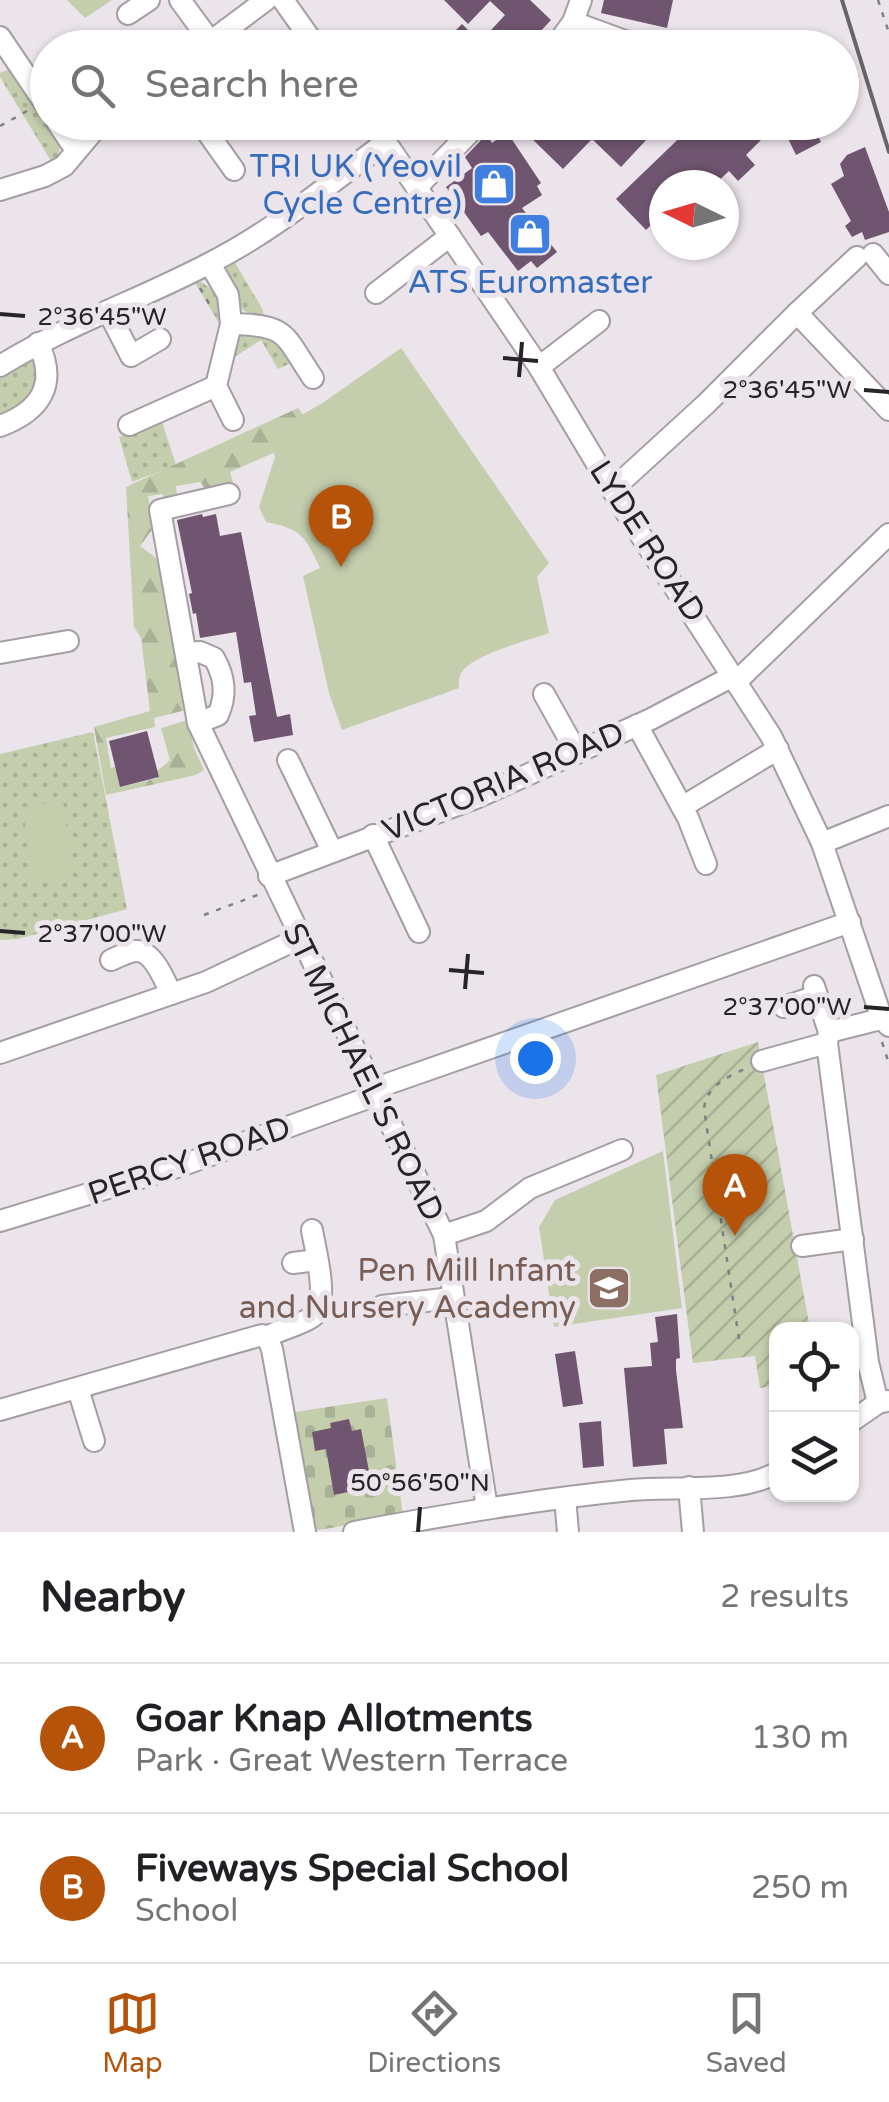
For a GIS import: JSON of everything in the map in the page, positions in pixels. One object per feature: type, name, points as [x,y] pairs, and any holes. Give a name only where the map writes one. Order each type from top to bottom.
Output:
[{"type":"street","points":[[128,14],[148,0]]},
{"type":"street","points":[[180,0],[205,30]]},
{"type":"street","points":[[225,30],[266,0]]},
{"type":"street","points":[[283,0],[304,30]]},
{"type":"street","points":[[567,30],[581,0]]},
{"type":"street","points":[[573,22],[595,30]]},
{"type":"street","points":[[0,37],[30,81]]},
{"type":"street","points":[[69,140],[75,149]]},
{"type":"street","points":[[0,190],[64,166],[84,140]]},
{"type":"street","points":[[213,140],[234,170]]},
{"type":"street","points":[[417,186],[462,140]]},
{"type":"street","points":[[0,366],[38,342],[200,268],[283,218],[386,142]]},
{"type":"street","name":"LYDE ROAD","points":[[386,142],[539,367],[612,490],[778,749],[822,843],[885,1020]]},
{"type":"street","points":[[381,280],[450,236]]},
{"type":"street","points":[[612,490],[625,482],[797,312],[865,256],[889,274]]},
{"type":"street","points":[[129,425],[153,424],[216,386],[221,375],[229,329],[228,295],[200,268]]},
{"type":"street","points":[[108,310],[125,359],[160,338]]},
{"type":"street","points":[[797,312],[889,410]]},
{"type":"street","points":[[539,367],[599,321]]},
{"type":"street","points":[[229,329],[275,328],[284,333],[308,370],[283,373]]},
{"type":"street","points":[[0,426],[22,418],[37,404],[46,382],[48,362],[38,342]]},
{"type":"street","points":[[216,386],[233,420]]},
{"type":"street","name":"ST MICHAEL'S ROAD","points":[[229,494],[160,510],[198,723],[444,1235],[488,1508]]},
{"type":"street","name":"VICTORIA ROAD","points":[[272,882],[332,851],[476,798],[735,679],[889,534]]},
{"type":"street","points":[[0,653],[68,641]]},
{"type":"street","points":[[186,653],[200,652],[214,658],[221,670],[225,701],[218,715],[198,723]]},
{"type":"street","points":[[544,694],[577,753]]},
{"type":"street","points":[[637,725],[682,807],[706,864]]},
{"type":"street","points":[[682,807],[778,749]]},
{"type":"street","points":[[288,760],[332,851]]},
{"type":"street","points":[[822,843],[889,816]]},
{"type":"street","points":[[373,835],[419,932]]},
{"type":"street","name":"PERCY ROAD","points":[[0,1221],[183,1165],[850,922]]},
{"type":"street","points":[[0,1053],[206,982],[300,938]]},
{"type":"street","points":[[111,960],[137,950],[143,952],[155,964],[170,994]]},
{"type":"street","points":[[784,1007],[815,991],[828,1037],[868,1362],[883,1402],[859,1417]]},
{"type":"street","points":[[762,1061],[885,1020]]},
{"type":"street","points":[[444,1235],[486,1221],[530,1188],[622,1150]]},
{"type":"street","points":[[0,1410],[257,1334],[267,1337],[311,1319],[323,1299],[312,1230]]},
{"type":"street","points":[[802,1246],[854,1239]]},
{"type":"street","points":[[293,1263],[316,1260]]},
{"type":"street","points":[[382,1306],[452,1298]]},
{"type":"street","points":[[267,1337],[305,1532]]},
{"type":"street","points":[[78,1389],[94,1442]]},
{"type":"street","points":[[354,1532],[488,1508],[769,1475]]},
{"type":"street","points":[[690,1487],[693,1532]]},
{"type":"street","points":[[565,1498],[568,1532]]},
{"type":"path","points":[[878,0],[889,33]]},
{"type":"path","points":[[0,126],[30,112]]},
{"type":"path","points":[[200,268],[229,329]]},
{"type":"path","points":[[204,915],[272,882]]},
{"type":"path","points":[[885,1020],[889,1064]]},
{"type":"path","points":[[739,1340],[704,1108],[710,1091],[726,1078],[762,1061]]},
{"type":"green space","points":[[67,0],[112,0],[85,18]]},
{"type":"green space","points":[[8,70],[30,102],[30,126],[0,77],[0,73]]},
{"type":"green space","points":[[38,140],[56,140],[60,146],[58,157],[51,161]]},
{"type":"green space","points":[[234,261],[263,310],[264,320],[246,312],[231,293],[227,264]]},
{"type":"green space","points":[[192,278],[216,295],[221,308],[219,323]]},
{"type":"green space","points":[[242,334],[275,336],[291,363],[278,369],[261,340],[228,361],[228,348]]},
{"type":"green space","points":[[401,348],[549,563],[537,577],[549,633],[477,660],[462,672],[459,688],[342,730],[329,693],[303,576],[320,568],[301,536],[266,522],[259,507],[275,457],[269,433],[321,404]]},
{"type":"green space","points":[[40,355],[31,394],[0,420],[0,376]]},
{"type":"green space","points":[[298,408],[310,425],[307,438],[230,472],[234,486],[207,491],[200,482],[176,486],[177,496],[164,503],[163,494],[148,496],[154,527],[140,546],[160,561],[186,710],[154,718],[155,727],[106,738],[111,768],[115,767],[121,787],[158,778],[157,771],[170,760],[161,728],[188,720],[204,770],[106,795],[94,727],[150,711],[141,638],[134,627],[126,487]]},
{"type":"green space","points":[[162,422],[176,465],[132,482],[119,437]]},
{"type":"green space","points":[[93,732],[127,909],[18,939],[0,940],[0,754]]},
{"type":"green space","points":[[63,801],[73,879],[33,884],[23,807]]},
{"type":"green space","points":[[758,1042],[809,1322],[769,1322],[769,1386],[760,1388],[755,1356],[693,1363],[656,1075]]},
{"type":"green space","points":[[663,1151],[682,1308],[554,1327],[539,1227],[555,1200]]},
{"type":"green space","points":[[387,1398],[403,1515],[314,1531],[295,1412]]},
{"type":"building","points":[[444,0],[530,0],[551,20],[542,30],[491,30],[505,15],[490,1],[468,24]]},
{"type":"building","points":[[604,0],[673,0],[667,28],[601,13]]},
{"type":"building","name":"TRI UK (Yeovil Cycle Centre)","points":[[481,140],[512,140],[541,183],[537,186],[542,195],[522,208],[557,252],[537,268],[531,261],[518,271],[488,232],[481,236],[446,187],[472,168],[465,157]]},
{"type":"building","points":[[533,140],[591,140],[563,169]]},
{"type":"building","points":[[593,140],[646,140],[621,167]]},
{"type":"building","points":[[677,140],[761,140],[746,155],[755,165],[739,180],[739,170],[649,170],[646,230],[616,199]]},
{"type":"building","points":[[789,140],[820,140],[821,142],[796,155]]},
{"type":"building","points":[[865,147],[889,212],[889,232],[865,240],[862,232],[852,237],[845,226],[851,221],[831,184],[844,176],[840,164],[847,155]]},
{"type":"building","points":[[216,514],[220,536],[241,532],[277,717],[290,714],[293,735],[254,742],[249,716],[256,715],[251,682],[244,683],[236,632],[200,638],[177,520]]},
{"type":"building","points":[[147,731],[159,777],[120,787],[109,741]]},
{"type":"building","points":[[677,1314],[680,1358],[676,1359],[676,1370],[683,1428],[664,1429],[667,1464],[633,1467],[624,1368],[652,1366],[650,1343],[658,1342],[655,1317]]},
{"type":"building","points":[[575,1351],[583,1404],[563,1407],[555,1354]]},
{"type":"building","points":[[349,1419],[352,1431],[361,1429],[372,1487],[334,1495],[326,1449],[315,1451],[312,1432]]},
{"type":"building","points":[[601,1421],[604,1466],[583,1468],[579,1423]]},
{"type":"railway","points":[[842,0],[851,30]]},
{"type":"railway","points":[[859,55],[889,152]]},
{"type":"place","name":"TRI UK (Yeovil Cycle Centre)","points":[[494,184]]},
{"type":"place","name":"ATS Euromaster","points":[[530,234]]},
{"type":"place","name":"Fiveways Special School","points":[[341,567]]},
{"type":"place","name":"Goar Knap Allotments","points":[[735,1236]]},
{"type":"place","name":"Pen Mill Infant and Nursery Academy","points":[[609,1288]]}]
